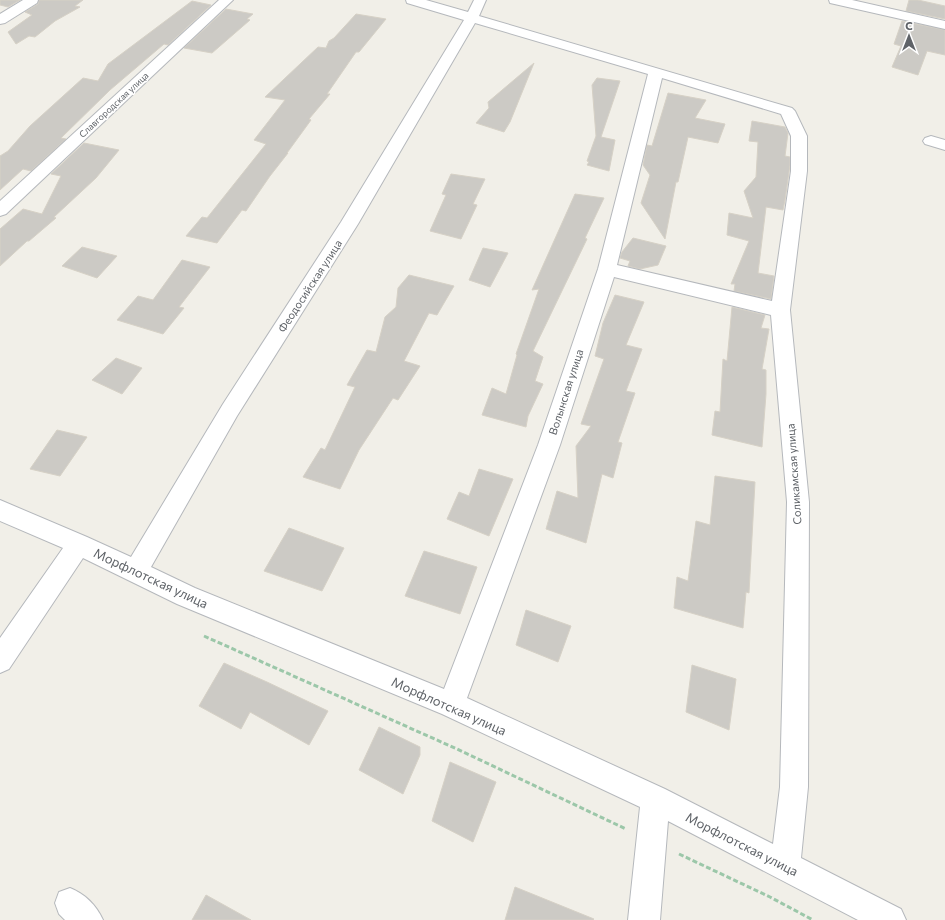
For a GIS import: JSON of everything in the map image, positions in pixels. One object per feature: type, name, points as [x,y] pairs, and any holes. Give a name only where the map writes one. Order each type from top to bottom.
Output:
[{"type":"street","points":[[0,20],[32,0]]},
{"type":"street","name":"Славгородская улица","points":[[0,210],[227,0]]},
{"type":"street","points":[[412,0],[472,19],[656,72]]},
{"type":"street","name":"Феодосийская улица","points":[[136,571],[230,410],[349,224],[472,19],[480,0]]},
{"type":"street","points":[[835,0],[945,25]]},
{"type":"street","name":"Соликамская улица","points":[[656,72],[787,111],[799,136],[799,171],[780,310],[798,502],[794,787],[785,865]]},
{"type":"street","name":"Волынская улица","points":[[451,705],[549,445],[607,269],[656,72]]},
{"type":"street","points":[[607,269],[780,310]]},
{"type":"street","name":"Морфлотская улица","points":[[0,510],[79,544],[186,596],[451,705],[655,799],[890,920]]},
{"type":"street","points":[[0,660],[79,544]]},
{"type":"street","points":[[644,920],[655,799]]},
{"type":"path","points":[[204,636],[457,749],[770,897],[813,920]]},
{"type":"building","points":[[0,0],[20,0],[8,7],[0,5]]},
{"type":"building","points":[[39,0],[83,0],[75,6],[80,7],[55,21],[35,37],[29,36],[16,44],[8,32],[32,15],[25,12],[38,4]]},
{"type":"building","points":[[909,0],[918,0],[945,6],[945,19],[906,11]]},
{"type":"building","points":[[192,1],[211,5],[168,45],[164,44],[110,90],[61,138],[66,139],[31,171],[23,169],[0,190],[0,156],[8,151],[30,126],[83,78],[98,81],[108,64]]},
{"type":"building","points":[[226,9],[253,14],[247,19],[250,20],[212,53],[184,48]]},
{"type":"building","points":[[356,14],[386,19],[359,52],[356,52],[327,94],[330,94],[309,119],[311,120],[246,211],[242,210],[217,243],[186,236],[202,217],[207,218],[266,144],[254,140],[285,100],[265,97],[318,47],[326,48],[329,41],[334,38]]},
{"type":"building","points":[[902,21],[945,30],[945,55],[927,51],[918,75],[892,67],[901,46],[894,44]]},
{"type":"building","points":[[534,63],[510,122],[504,132],[476,123],[489,108],[488,102]]},
{"type":"building","points":[[597,78],[620,81],[601,137],[615,140],[609,171],[587,165],[596,136],[592,85]]},
{"type":"building","points":[[668,93],[706,100],[695,118],[725,124],[718,143],[688,137],[678,182],[676,182],[665,239],[641,203],[650,175],[643,165],[647,145],[652,146]]},
{"type":"building","points":[[752,121],[785,127],[788,133],[785,156],[790,157],[790,165],[783,210],[766,207],[758,273],[774,276],[771,299],[734,291],[735,284],[731,284],[749,241],[727,235],[729,213],[753,218],[744,191],[756,177],[758,142],[749,141]]},
{"type":"building","points":[[84,143],[119,150],[96,178],[54,217],[56,218],[29,241],[27,241],[0,266],[0,229],[23,209],[42,214],[61,176],[51,174]]},
{"type":"building","points":[[451,174],[485,179],[473,204],[477,205],[461,239],[430,231],[446,195],[442,194]]},
{"type":"building","points":[[575,194],[604,198],[585,238],[587,239],[533,351],[543,357],[535,381],[543,384],[528,416],[526,427],[482,415],[492,388],[506,394],[517,355],[516,354],[539,289],[532,290]]},
{"type":"building","points":[[633,238],[666,246],[658,265],[640,269],[628,266],[630,261],[620,258],[622,252]]},
{"type":"building","points":[[82,247],[117,256],[97,278],[62,266]]},
{"type":"building","points":[[483,248],[508,253],[490,287],[469,280]]},
{"type":"building","points":[[182,260],[210,267],[179,307],[184,308],[163,334],[117,320],[138,296],[153,300]]},
{"type":"building","points":[[409,275],[454,286],[437,315],[429,313],[404,361],[420,366],[398,400],[393,398],[359,450],[340,489],[303,477],[321,448],[325,450],[355,387],[347,385],[367,350],[376,352],[385,317],[396,307],[398,288]]},
{"type":"building","points":[[615,295],[644,302],[626,345],[642,349],[626,391],[635,393],[618,442],[622,443],[613,478],[602,474],[586,543],[546,529],[557,491],[578,498],[576,446],[591,426],[581,424],[604,359],[595,356],[603,323]]},
{"type":"building","points":[[732,307],[765,315],[761,328],[769,329],[762,369],[766,370],[766,394],[762,447],[712,435],[715,411],[720,412],[723,359],[727,361]]},
{"type":"building","points":[[116,358],[142,368],[122,394],[92,380]]},
{"type":"building","points":[[57,430],[87,437],[60,476],[30,469]]},
{"type":"building","points":[[479,469],[513,479],[489,536],[447,519],[459,492],[469,496]]},
{"type":"building","points":[[715,476],[755,482],[749,593],[746,592],[743,628],[674,608],[677,577],[688,581],[696,521],[710,525]]},
{"type":"building","points":[[289,528],[344,548],[322,591],[264,571]]},
{"type":"building","points":[[424,551],[477,567],[460,614],[405,596]]},
{"type":"building","points":[[526,610],[571,626],[558,662],[516,645]]},
{"type":"building","points":[[224,663],[328,711],[309,745],[250,712],[241,729],[199,706]]},
{"type":"building","points":[[692,665],[736,679],[729,730],[686,712]]},
{"type":"building","points":[[379,727],[420,747],[420,755],[403,794],[359,770]]},
{"type":"building","points":[[450,762],[496,782],[473,842],[432,821]]},
{"type":"building","points":[[515,887],[594,919],[505,920]]},
{"type":"building","points":[[206,895],[251,920],[192,920]]}]
